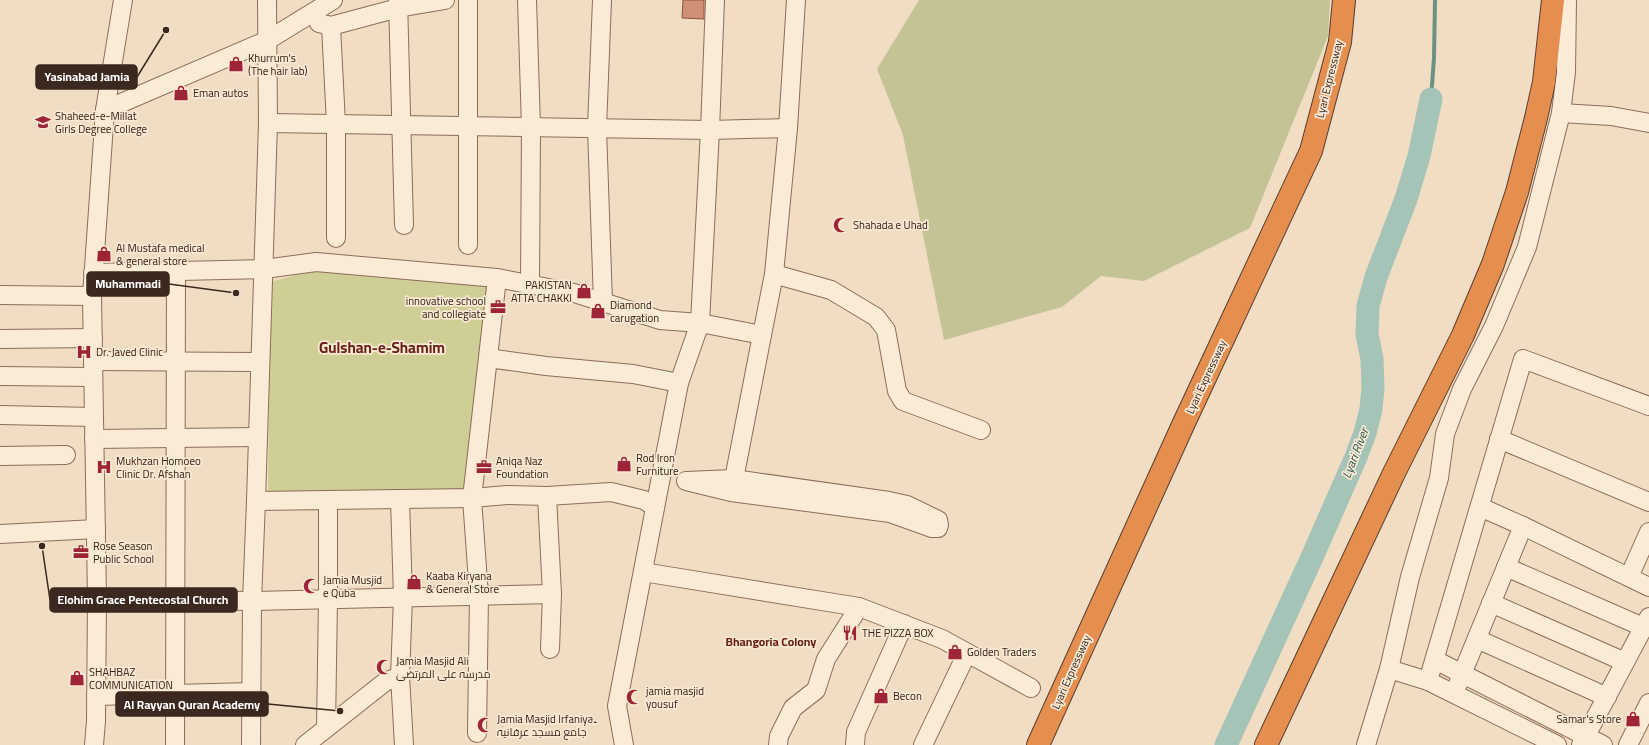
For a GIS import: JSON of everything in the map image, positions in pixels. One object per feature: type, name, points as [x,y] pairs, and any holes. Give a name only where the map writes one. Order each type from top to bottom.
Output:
[{"type":"highway","name":"Lyari Expressway","points":[[1038,745],[1183,425],[1311,151],[1340,42],[1344,0]]},
{"type":"highway","points":[[1266,745],[1387,487],[1463,335],[1493,264],[1517,192],[1536,118],[1544,82],[1553,0]]},
{"type":"street","points":[[94,745],[97,599],[92,296],[105,110],[123,0]]},
{"type":"street","points":[[251,745],[252,601],[268,123],[268,0]]},
{"type":"street","points":[[105,110],[268,40],[333,0]]},
{"type":"street","points":[[302,19],[331,26],[398,4],[445,0]]},
{"type":"street","points":[[468,0],[468,245]]},
{"type":"street","points":[[527,0],[531,127],[530,285]]},
{"type":"street","points":[[602,0],[597,128],[603,302]]},
{"type":"street","points":[[624,745],[617,706],[679,384],[700,323],[715,0]]},
{"type":"street","points":[[734,479],[774,274],[788,128],[796,0]]},
{"type":"street","points":[[1366,745],[1389,669],[1410,577],[1440,478],[1445,434],[1462,389],[1494,326],[1527,247],[1561,113],[1566,72],[1567,0]]},
{"type":"street","points":[[398,4],[404,225]]},
{"type":"street","points":[[331,26],[336,124],[336,238]]},
{"type":"street","points":[[1561,113],[1611,116],[1649,123]]},
{"type":"street","points":[[268,123],[710,130],[788,128]]},
{"type":"street","points":[[93,274],[264,269],[316,262],[497,278],[574,293],[660,320],[700,323],[762,334]]},
{"type":"street","points":[[175,745],[174,361],[176,272]]},
{"type":"street","points":[[774,274],[831,290],[876,317],[886,330],[897,392],[903,401],[981,430]]},
{"type":"street","points":[[477,733],[479,596],[472,498],[497,278]]},
{"type":"street","points":[[0,295],[92,296]]},
{"type":"street","points":[[0,338],[93,338]]},
{"type":"street","points":[[488,358],[546,366],[633,374],[679,384]]},
{"type":"street","points":[[1428,681],[1523,359],[1649,406]]},
{"type":"street","points":[[0,376],[174,361],[260,362]]},
{"type":"street","points":[[0,415],[94,417]]},
{"type":"street","points":[[94,439],[258,438]]},
{"type":"street","points":[[1499,439],[1649,502]]},
{"type":"street","points":[[0,456],[66,455]]},
{"type":"street","points":[[734,479],[889,501],[907,506],[938,520],[939,525],[938,528],[932,528],[890,513],[731,492],[686,481],[734,479]]},
{"type":"street","points":[[256,501],[472,498],[507,495],[547,496],[611,492],[644,500],[655,506]]},
{"type":"street","points":[[547,496],[552,594],[550,649]]},
{"type":"street","points":[[400,499],[403,598],[400,676],[404,745]]},
{"type":"street","points":[[326,728],[328,500]]},
{"type":"street","points":[[1480,507],[1523,526],[1649,587]]},
{"type":"street","points":[[1455,694],[1523,526]]},
{"type":"street","points":[[0,534],[96,529]]},
{"type":"street","points":[[1629,577],[1649,532]]},
{"type":"street","points":[[1506,567],[1646,621],[1584,741]]},
{"type":"street","points":[[643,572],[859,607],[942,639],[1031,688]]},
{"type":"street","points":[[97,599],[252,601],[552,594]]},
{"type":"street","points":[[1491,603],[1625,662]]},
{"type":"street","points":[[778,745],[779,736],[793,708],[816,690],[826,659],[859,607]]},
{"type":"street","points":[[855,745],[856,732],[904,624]]},
{"type":"street","points":[[1477,639],[1607,697]]},
{"type":"street","points":[[923,745],[967,653]]},
{"type":"street","points":[[1435,660],[1584,741],[1603,745]]},
{"type":"street","points":[[1389,669],[1428,681],[1455,694],[1530,739],[1557,745]]},
{"type":"street","points":[[304,745],[385,682],[400,676]]},
{"type":"street","points":[[96,696],[251,692]]},
{"type":"street","points":[[1628,745],[1649,703]]},
{"type":"shaded area","points":[[319,269],[489,287],[467,496],[268,494],[270,282]]},
{"type":"green space","points":[[919,0],[1330,0],[1328,36],[1250,228],[1144,281],[1101,276],[1062,307],[944,340],[903,135],[877,69]]},
{"type":"building","points":[[683,0],[704,0],[704,19],[682,18]]},
{"type":"waterway","points":[[1431,99],[1434,58],[1435,0]]},
{"type":"waterway","name":"Lyari River","points":[[1226,745],[1313,555],[1365,433],[1371,409],[1373,388],[1372,359],[1367,334],[1368,306],[1376,277],[1406,199],[1419,156],[1431,99]]},
{"type":"place","name":"Yasinabad Jamia","points":[[166,30]]},
{"type":"place","name":"Khurrum's (The hair lab)","points":[[236,64]]},
{"type":"place","name":"Eman autos","points":[[181,93]]},
{"type":"place","name":"Shaheed-e-Millat Girls Degree College","points":[[43,122]]},
{"type":"place","name":"Shahada e Uhad","points":[[841,225]]},
{"type":"place","name":"Al Mustafa medical & general store","points":[[104,254]]},
{"type":"place","name":"PAKISTAN ATTA CHAKKI","points":[[584,291]]},
{"type":"place","name":"Muhammadi","points":[[236,293]]},
{"type":"place","name":"innovative school and collegiate","points":[[498,307]]},
{"type":"place","name":"Diamond carugation","points":[[598,311]]},
{"type":"place","name":"Dr. Javed Clinic","points":[[84,352]]},
{"type":"place","name":"Rod Iron Furniture","points":[[624,464]]},
{"type":"place","name":"Mukhzan Homoeo Clinic Dr. Afshan","points":[[104,467]]},
{"type":"place","name":"Aniqa Naz Foundation","points":[[484,467]]},
{"type":"place","name":"Elohim Grace Pentecostal Church","points":[[42,546]]},
{"type":"place","name":"Rose Season Public School","points":[[81,552]]},
{"type":"place","name":"Kaaba Kiryana & General Store","points":[[414,582]]},
{"type":"place","name":"Jamia Musjid e Quba","points":[[311,586]]},
{"type":"place","name":"THE PIZZA BOX","points":[[850,633]]},
{"type":"place","name":"Golden Traders","points":[[955,652]]},
{"type":"place","name":"Jamia Masjid Ali مدرسہ علی المرتضیٰ","points":[[384,667]]},
{"type":"place","name":"SHAHBAZ COMMUNICATION","points":[[77,678]]},
{"type":"place","name":"Becon","points":[[881,696]]},
{"type":"place","name":"jamia masjid yousuf","points":[[634,697]]},
{"type":"place","name":"Al Rayyan Quran Academy","points":[[340,711]]},
{"type":"place","name":"Samar's Store","points":[[1633,719]]},
{"type":"place","name":"Jamia Masjid Irfaniya۔ جامع مسجد عرفانیہ","points":[[485,725]]},
{"type":"district","name":"Gulshan-e-Shamim","points":[[382,347]]},
{"type":"district","name":"Bhangoria Colony","points":[[771,641]]}]
